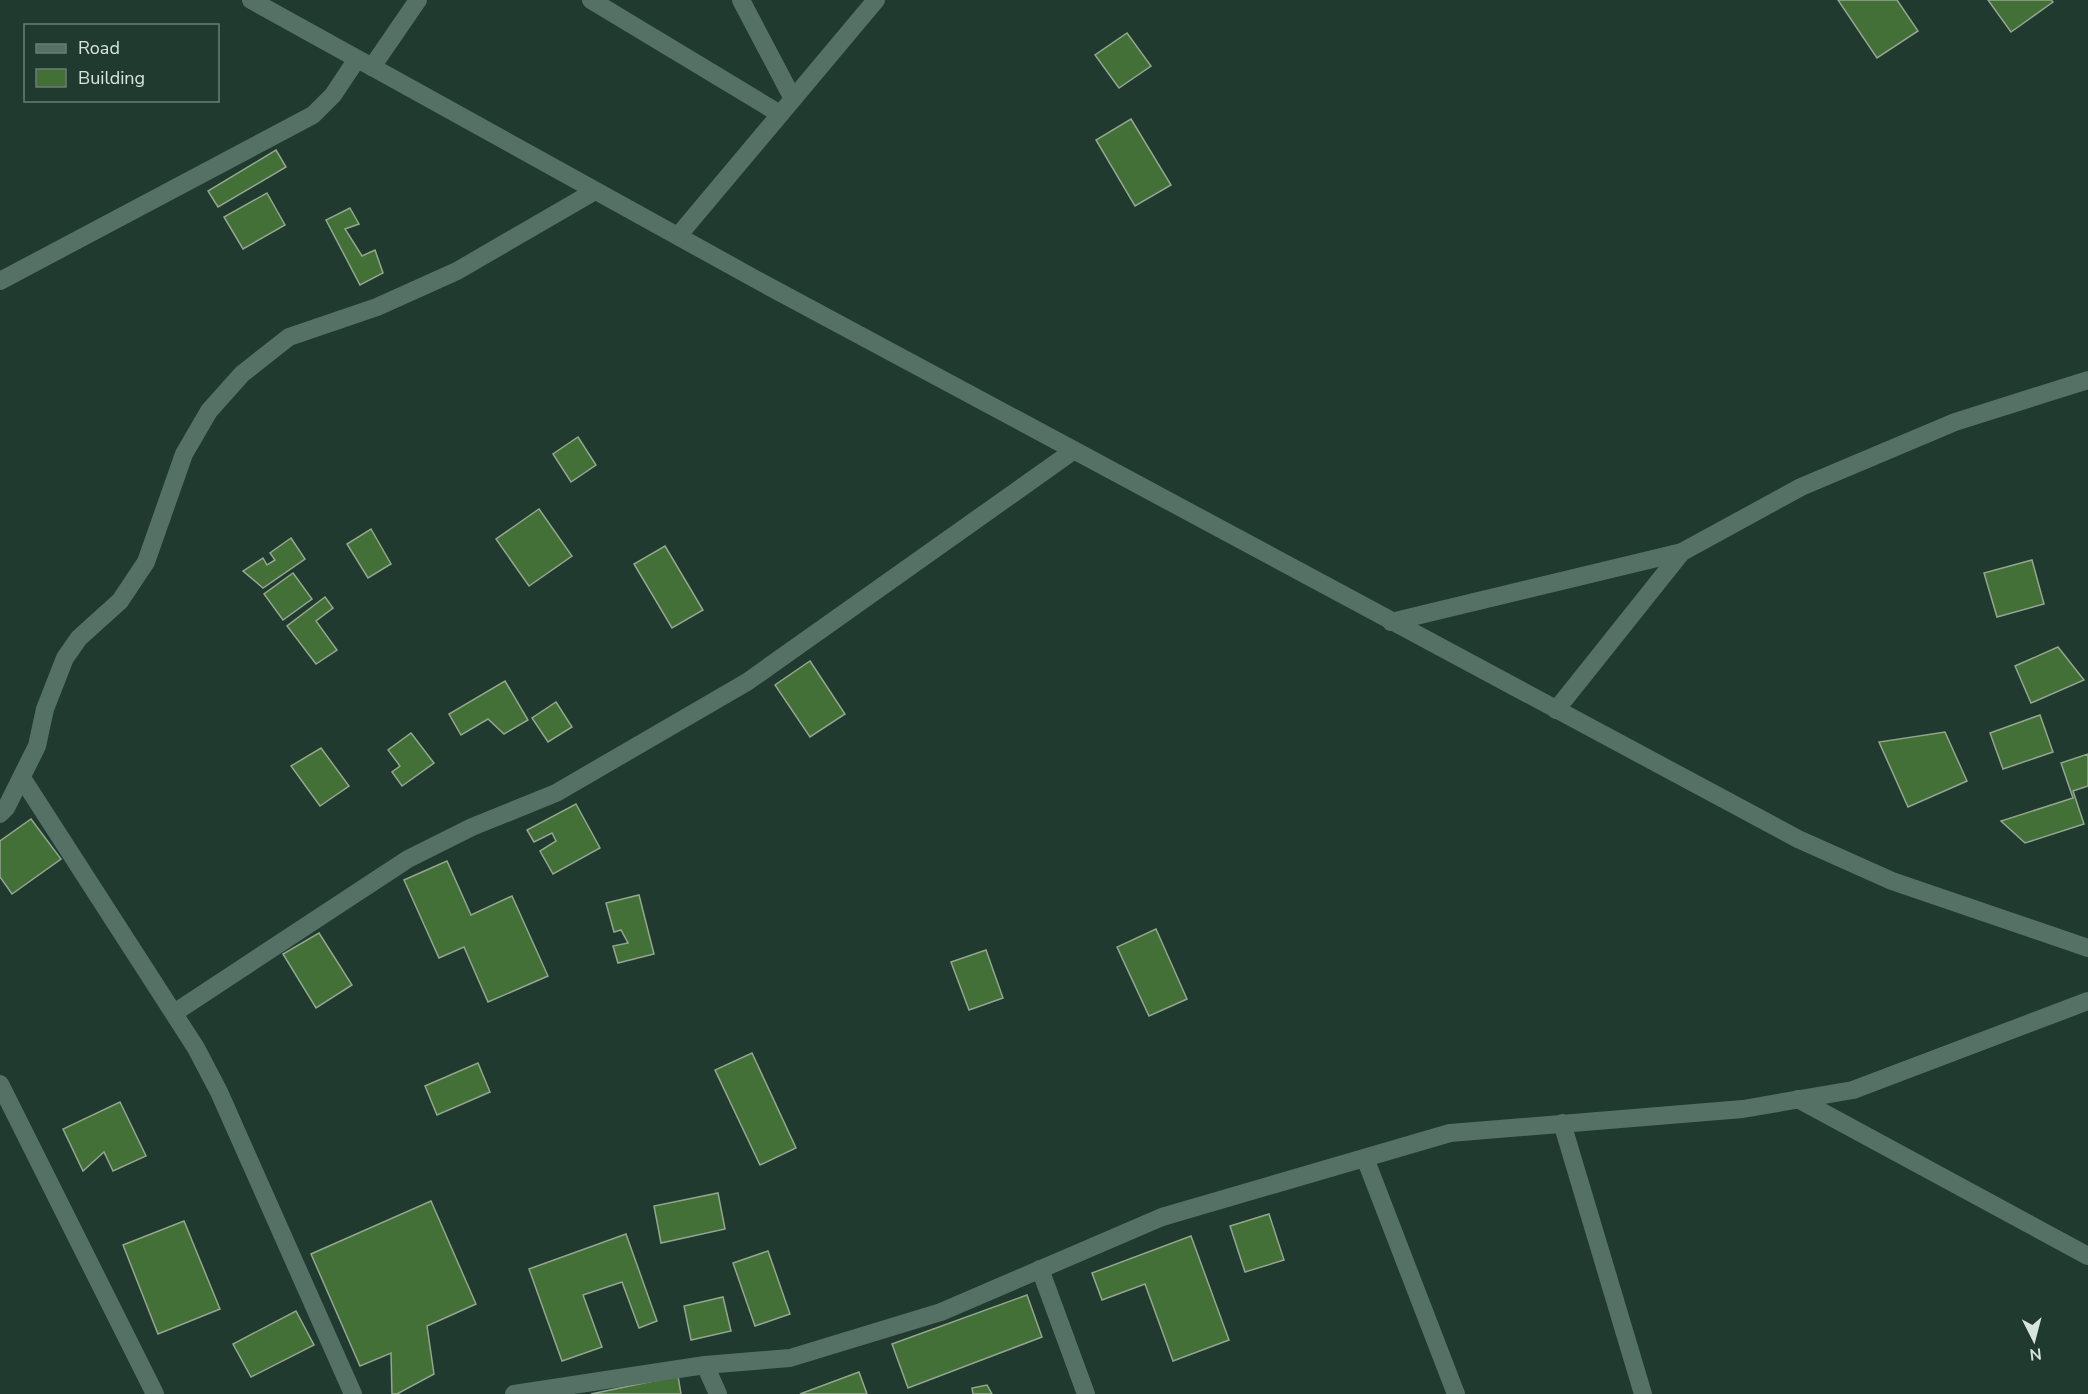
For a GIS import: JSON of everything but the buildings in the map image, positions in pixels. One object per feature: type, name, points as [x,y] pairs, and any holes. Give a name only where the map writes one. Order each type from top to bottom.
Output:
[{"type":"street","points":[[251,0],[595,191],[1073,451],[1798,839],[1892,881],[2088,948]]},
{"type":"street","points":[[0,281],[313,115],[364,63],[418,0]]},
{"type":"street","points":[[591,0],[780,114]]},
{"type":"street","points":[[741,0],[793,99]]},
{"type":"street","points":[[678,236],[876,0]]},
{"type":"street","points":[[0,814],[22,778],[37,746],[45,709],[65,658],[79,638],[120,601],[146,562],[184,454],[209,411],[242,374],[289,337],[377,307],[457,271],[595,191]]},
{"type":"street","points":[[0,266],[19,269]]},
{"type":"street","points":[[1391,622],[1682,552],[1801,487],[1955,422],[2088,380]]},
{"type":"street","points":[[174,1013],[408,859],[472,827],[556,793],[747,682],[1073,451]]},
{"type":"street","points":[[1556,710],[1682,552]]},
{"type":"street","points":[[22,778],[196,1048],[219,1092],[353,1394]]},
{"type":"street","points":[[514,1394],[705,1365],[790,1358],[941,1312],[1162,1217],[1450,1133],[1743,1109],[1853,1090],[2088,1001]]},
{"type":"street","points":[[0,1084],[155,1394]]},
{"type":"street","points":[[1798,1099],[2088,1256]]},
{"type":"street","points":[[1562,1123],[1643,1394]]},
{"type":"street","points":[[1365,1158],[1456,1394]]},
{"type":"street","points":[[1040,1269],[1086,1394]]},
{"type":"street","points":[[705,1365],[718,1394]]}]
